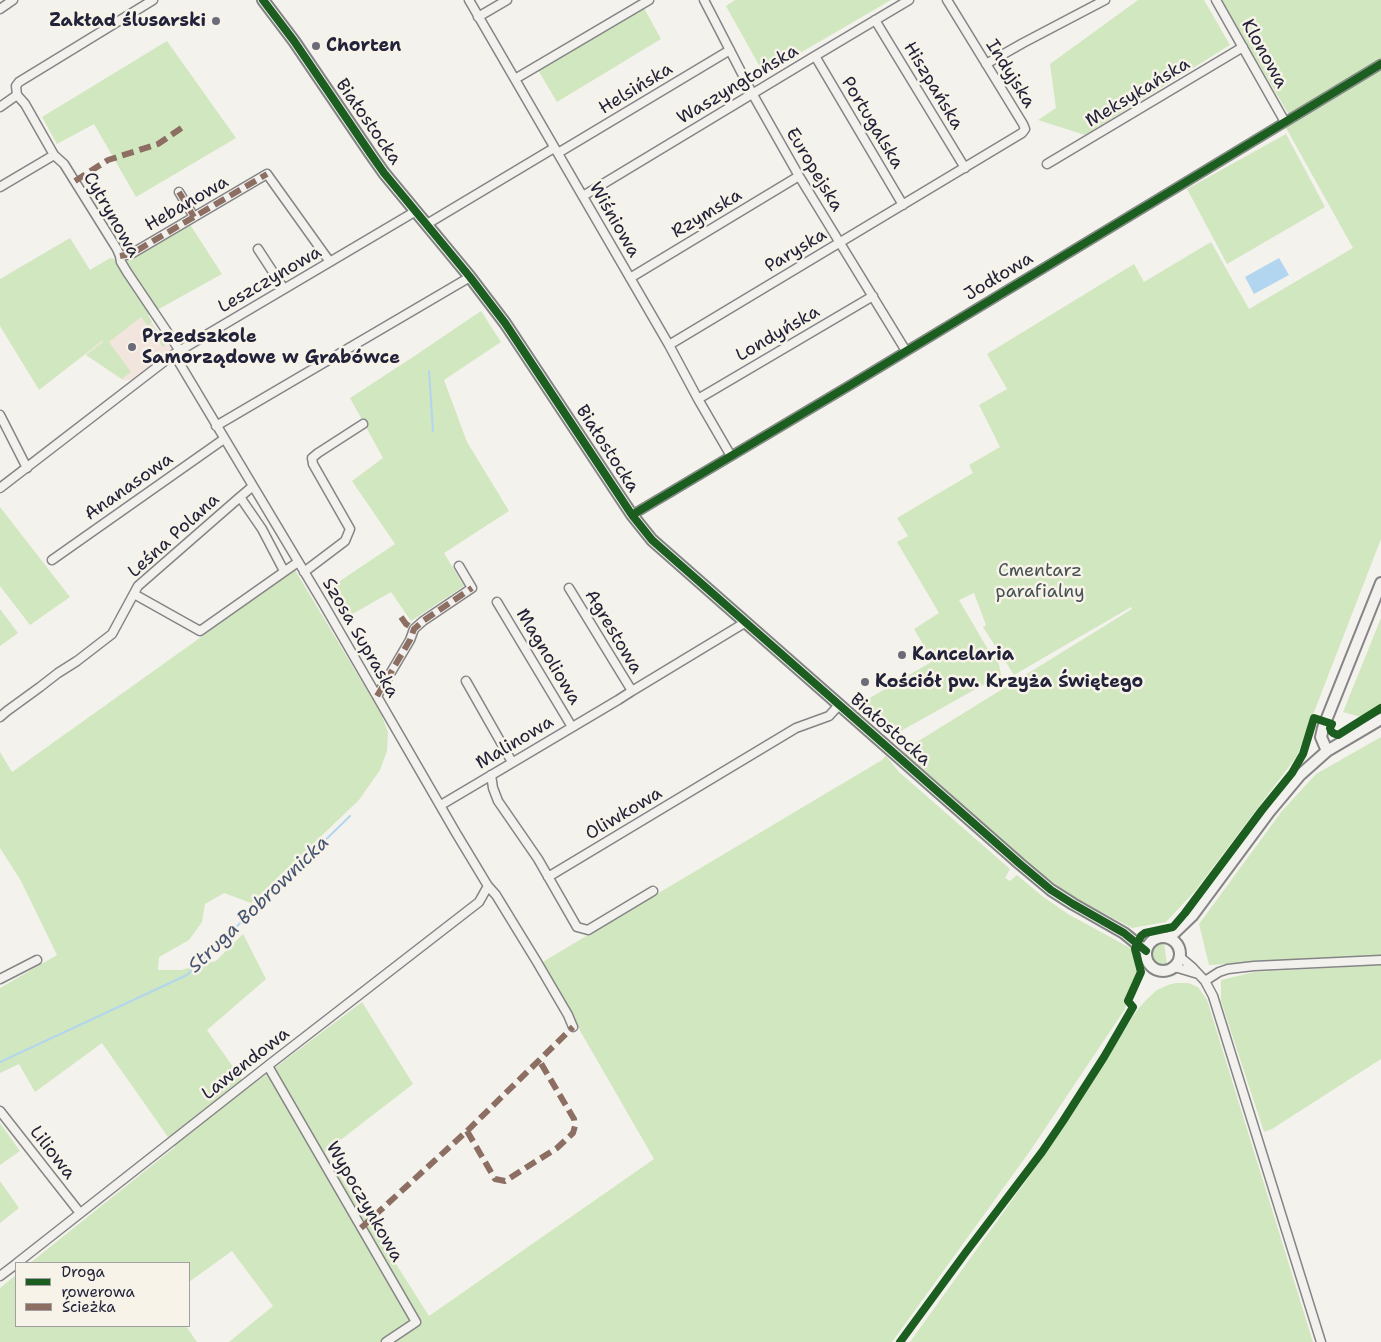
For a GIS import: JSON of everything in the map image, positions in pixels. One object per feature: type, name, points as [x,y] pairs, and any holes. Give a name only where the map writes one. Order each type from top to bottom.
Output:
[{"type":"street","points":[[0,9],[14,0]]},
{"type":"street","points":[[0,107],[16,95],[16,86],[19,82],[153,0]]},
{"type":"street","name":"Białostocka","points":[[262,0],[294,41],[370,153],[505,323],[534,364],[632,515],[652,540],[1020,864],[1073,904],[1148,946]]},
{"type":"street","name":"Wiśniowa","points":[[469,0],[669,345],[731,456]]},
{"type":"street","points":[[478,17],[507,0]]},
{"type":"street","points":[[515,79],[650,0]]},
{"type":"street","name":"Europejska","points":[[704,0],[752,93],[799,176],[906,351]]},
{"type":"street","name":"Waszyngtońska","points":[[582,196],[909,0]]},
{"type":"street","name":"Indyjska","points":[[947,0],[1025,129],[1022,133],[965,168]]},
{"type":"street","points":[[986,64],[1105,0]]},
{"type":"street","name":"Klonowa","points":[[1216,0],[1284,122]]},
{"type":"street","name":"Hiszpańska","points":[[875,20],[965,168]]},
{"type":"street","name":"Meksykańska","points":[[1047,164],[1243,47]]},
{"type":"street","name":"Helsińska","points":[[426,224],[730,50]]},
{"type":"street","name":"Portugalska","points":[[814,56],[903,205]]},
{"type":"street","name":"Jodłowa","points":[[632,515],[1381,64]]},
{"type":"street","name":"Cytrynowa","points":[[16,95],[25,104],[54,155],[64,164],[120,256],[121,262],[177,352],[216,426],[253,486]]},
{"type":"street","points":[[0,187],[54,155]]},
{"type":"street","name":"Paryska","points":[[669,345],[965,168]]},
{"type":"street","name":"Hebanowa","points":[[120,256],[131,254],[267,174],[330,262]]},
{"type":"street","name":"Rzymska","points":[[630,278],[799,176]]},
{"type":"street","points":[[179,192],[194,217]]},
{"type":"street","name":"Leszczynowa","points":[[0,488],[177,352],[416,211]]},
{"type":"street","points":[[258,250],[284,289]]},
{"type":"street","points":[[216,426],[470,277]]},
{"type":"street","name":"Londyńska","points":[[698,398],[873,296]]},
{"type":"street","points":[[0,416],[27,468]]},
{"type":"street","points":[[304,572],[345,541],[350,529],[313,464],[312,458],[363,424]]},
{"type":"street","name":"Ananasowa","points":[[52,560],[224,438]]},
{"type":"street","name":"Leśna Polana","points":[[0,717],[112,634],[138,586],[253,486]]},
{"type":"street","name":"Szosa Supraska","points":[[253,486],[441,806]]},
{"type":"street","name":"Leśna Polana","points":[[240,497],[262,529],[284,571]]},
{"type":"street","points":[[134,594],[200,631],[298,562]]},
{"type":"street","points":[[377,696],[410,640],[414,629],[472,588],[459,566]]},
{"type":"street","points":[[1327,751],[1322,737],[1323,728],[1381,583]]},
{"type":"street","name":"Agrestowa","points":[[569,588],[632,691]]},
{"type":"street","name":"Magnoliowa","points":[[497,602],[572,727]]},
{"type":"street","name":"Malinowa","points":[[441,806],[746,622]]},
{"type":"street","points":[[466,681],[512,762]]},
{"type":"street","name":"Oliwkowa","points":[[548,877],[796,728],[829,716],[839,705]]},
{"type":"street","points":[[1173,941],[1278,800],[1300,775],[1327,751],[1381,718]]},
{"type":"street","points":[[491,775],[498,801],[538,859],[577,927],[588,930],[652,891]]},
{"type":"street","points":[[441,806],[568,1015],[572,1027]]},
{"type":"street","name":"Lawendowa","points":[[17,1262],[479,902],[488,886]]},
{"type":"street","points":[[1172,968],[1178,961],[1180,952],[1173,941],[1159,937],[1148,946],[1147,960],[1149,965],[1163,971],[1178,968],[1198,974]]},
{"type":"street","points":[[1180,957],[1205,981],[1213,996],[1321,1342]]},
{"type":"street","points":[[0,979],[37,960]]},
{"type":"street","points":[[1205,981],[1219,972],[1228,969],[1381,960]]},
{"type":"street","name":"Wypoczynkowa","points":[[268,1066],[416,1322],[386,1342]]},
{"type":"street","name":"Liliowa","points":[[0,1111],[80,1213]]},
{"type":"street","name":"Lawendowa","points":[[0,1276],[15,1264]]},
{"type":"shaded area","name":"Przedszkole Samorządowe w Grabówce","points":[[143,310],[172,350],[132,380],[122,380],[85,354]]},
{"type":"green space","points":[[735,0],[891,0],[764,74],[726,6]]},
{"type":"green space","points":[[1138,0],[1204,0],[1230,45],[1085,135],[1038,120],[1056,108],[1050,64]]},
{"type":"green space","points":[[1221,0],[1381,0],[1381,59],[1289,115]]},
{"type":"green space","points":[[644,8],[661,39],[557,102],[538,70]]},
{"type":"green space","points":[[167,41],[236,138],[136,197],[94,124],[57,144],[42,117]]},
{"type":"green space","name":"Cmentarz parafialny","points":[[1381,68],[1381,539],[1297,756],[1195,891],[1166,922],[1132,928],[1076,899],[1028,864],[899,753],[1132,609],[1131,607],[1014,675],[983,627],[986,625],[974,593],[959,600],[999,664],[1001,675],[999,681],[996,685],[992,680],[890,737],[856,706],[933,661],[914,629],[939,613],[897,542],[908,536],[897,518],[973,473],[969,465],[1000,447],[979,405],[1007,389],[987,354],[1134,264],[1144,282],[1211,242],[1249,309],[1353,248],[1285,126]]},
{"type":"green space","points":[[1286,134],[1325,207],[1227,264],[1187,189]]},
{"type":"green space","points":[[189,223],[222,274],[148,315],[152,322],[148,326],[141,317],[109,342],[131,372],[122,379],[86,355],[102,341],[39,390],[0,326],[0,279],[70,238],[90,270],[110,258],[116,259],[118,264]]},
{"type":"green space","points":[[481,311],[501,342],[444,380],[467,442],[509,511],[444,553],[464,586],[411,621],[391,592],[342,620],[325,591],[395,544],[352,481],[383,458],[350,398]]},
{"type":"green space","points":[[152,325],[166,344],[163,347],[156,337],[154,338],[151,335],[153,333],[149,327]]},
{"type":"green space","points":[[0,507],[70,597],[30,625],[0,586]]},
{"type":"green space","points":[[295,570],[381,714],[388,732],[387,751],[380,770],[359,800],[251,903],[224,893],[205,904],[202,922],[189,940],[159,957],[158,970],[181,970],[216,961],[243,934],[266,979],[207,1030],[248,1088],[362,1002],[413,1084],[325,1152],[429,1316],[654,1159],[541,963],[886,756],[899,772],[1010,869],[1005,878],[1010,881],[1017,875],[1068,914],[1132,949],[1139,972],[1125,1009],[1030,1151],[892,1342],[229,1342],[273,1306],[232,1251],[190,1281],[190,1262],[31,1262],[175,1147],[102,1043],[35,1092],[19,1064],[0,1073],[0,988],[57,955],[21,881],[0,848],[0,752],[12,772]]},
{"type":"green space","points":[[0,609],[18,633],[0,646]]},
{"type":"green space","points":[[1381,618],[1381,705],[1361,717],[1343,712]]},
{"type":"green space","points":[[1381,737],[1381,956],[1209,965],[1199,924],[1282,811],[1316,774]]},
{"type":"green space","points":[[1164,942],[1167,966],[1155,964],[1151,958],[1151,949]]},
{"type":"green space","points":[[1381,965],[1381,1059],[1272,1129],[1264,1132],[1221,1001],[1221,980],[1254,972]]},
{"type":"green space","points":[[1176,983],[1188,983],[1198,987],[1207,1000],[1313,1342],[910,1342],[1041,1160],[1135,1013],[1157,990]]},
{"type":"green space","points":[[0,1123],[20,1151],[0,1165]]},
{"type":"green space","points":[[0,1181],[19,1208],[0,1223]]},
{"type":"green space","points":[[15,1276],[15,1327],[187,1327],[197,1342],[0,1342],[0,1288]]},
{"type":"water","points":[[1279,258],[1289,275],[1254,294],[1245,277]]},
{"type":"waterway","name":"Struga Bobrownicka","points":[[429,371],[433,431]]},
{"type":"waterway","name":"Struga Bobrownicka","points":[[0,1062],[187,975],[350,816]]},
{"type":"marked path","points":[[75,181],[108,160],[158,144],[183,127]]},
{"type":"marked path","points":[[120,256],[131,254],[267,174]]},
{"type":"marked path","points":[[179,192],[194,217]]},
{"type":"marked path","points":[[377,696],[410,640],[414,629],[472,588]]},
{"type":"marked path","points":[[401,617],[406,624],[414,629]]},
{"type":"marked path","points":[[361,1228],[467,1131],[573,1027]]},
{"type":"marked path","points":[[467,1131],[495,1179],[505,1181],[557,1148],[573,1133],[574,1119],[539,1060]]},
{"type":"cycle path","points":[[263,0],[294,41],[384,173],[470,277],[505,323],[632,515],[652,540],[1051,890],[1124,933],[1146,951]]},
{"type":"cycle path","points":[[632,515],[1381,64]]},
{"type":"cycle path","points":[[900,1342],[1042,1152],[1104,1057],[1133,1007],[1128,1001],[1141,972],[1135,949],[1141,936],[1145,933],[1173,927],[1185,913],[1292,773],[1303,754],[1314,718],[1332,724],[1331,731],[1338,735],[1381,708]]},
{"type":"place","name":"Zakład ślusarski","points":[[216,21]]},
{"type":"place","name":"Chorten","points":[[316,46]]},
{"type":"place","name":"Przedszkole Samorządowe w Grabówce","points":[[132,347]]},
{"type":"place","name":"Kancelaria","points":[[902,655]]},
{"type":"place","name":"Kościół pw. Krzyża Świętego","points":[[865,682]]}]
